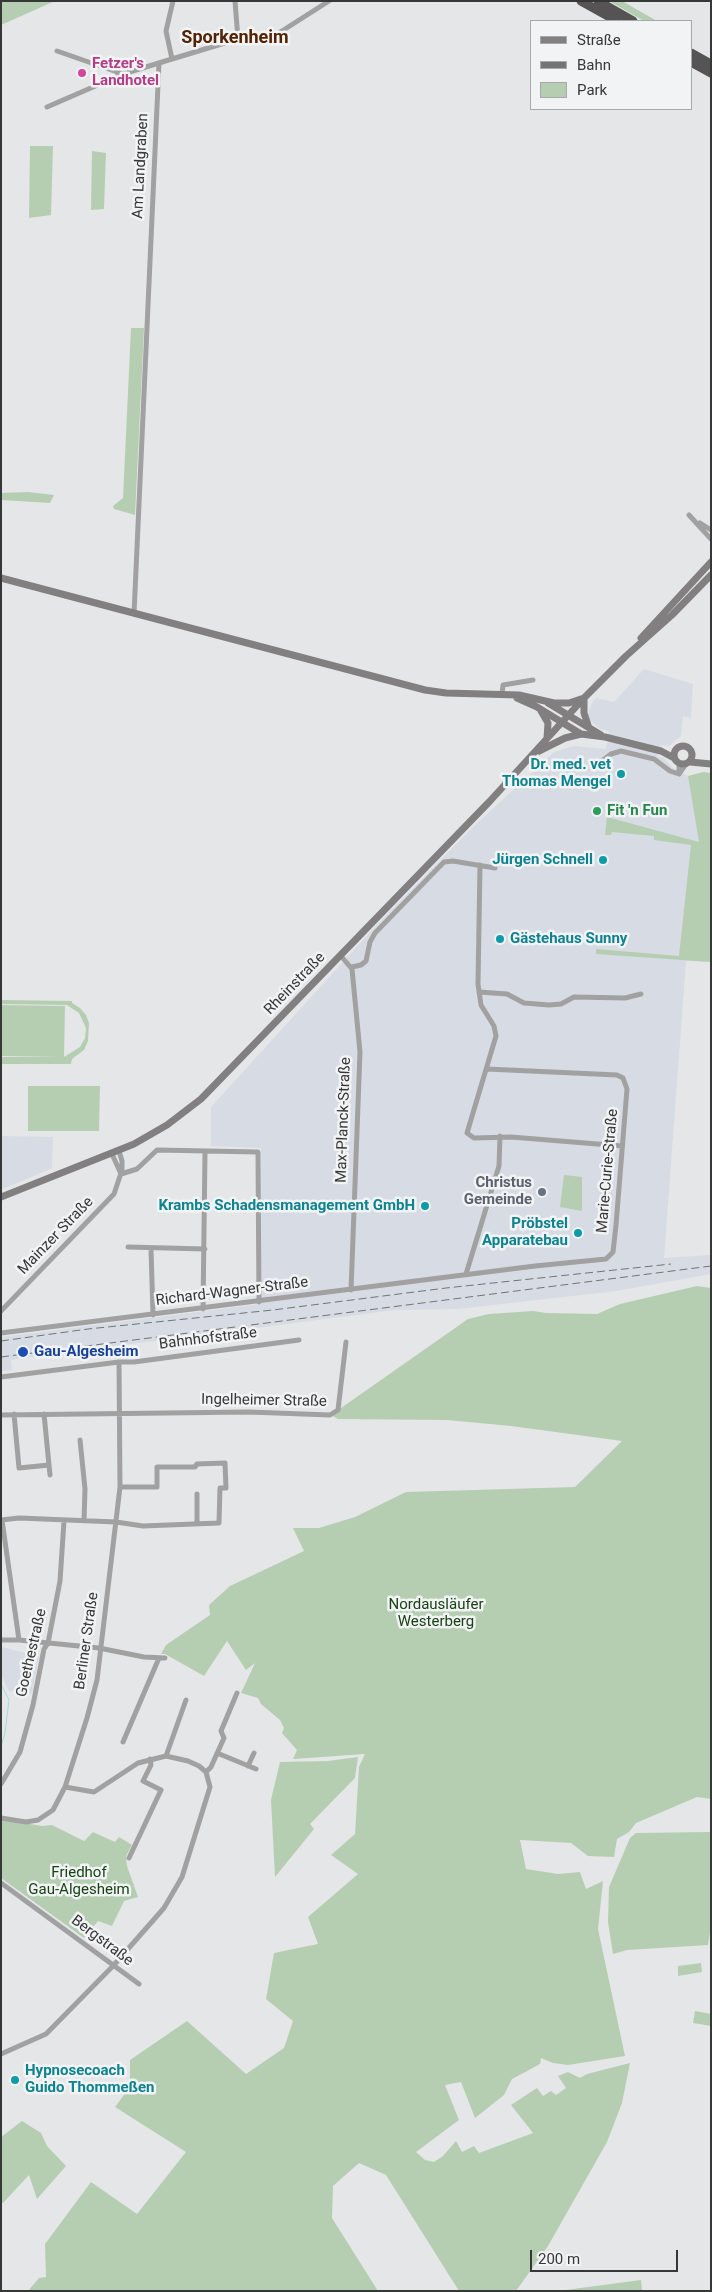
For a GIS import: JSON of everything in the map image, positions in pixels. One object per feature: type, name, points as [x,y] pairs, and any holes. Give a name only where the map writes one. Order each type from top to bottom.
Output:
[{"type":"highway","points":[[581,1],[615,20]]},
{"type":"highway","points":[[598,1],[631,20]]},
{"type":"highway","points":[[692,54],[711,64]]},
{"type":"highway","points":[[692,63],[711,73]]},
{"type":"main road","points":[[626,656],[711,562]]},
{"type":"main road","points":[[626,656],[672,615],[711,576]]},
{"type":"main road","points":[[1,578],[425,690],[446,693],[526,696],[545,702],[564,704],[584,698],[584,713],[589,728]]},
{"type":"main road","name":"Rheinstraße","points":[[1,1196],[115,1153],[161,1129],[201,1100],[341,956],[562,724],[584,698],[626,656]]},
{"type":"main road","points":[[502,694],[537,707],[581,734],[605,737],[661,751],[682,762],[710,764]]},
{"type":"main road","points":[[545,702],[605,737]]},
{"type":"main road","points":[[537,707],[547,719],[547,739]]},
{"type":"main road","points":[[534,753],[557,742],[581,734]]},
{"type":"main road","points":[[661,751],[675,750],[681,746],[686,746],[692,754],[710,764]]},
{"type":"main road","points":[[675,750],[682,762]]},
{"type":"main road","points":[[682,762],[692,754]]},
{"type":"street","points":[[172,58],[166,30],[174,1]]},
{"type":"street","points":[[235,1],[236,40]]},
{"type":"street","points":[[47,107],[123,74],[159,64],[172,58],[236,40],[271,38],[329,1]]},
{"type":"street","points":[[57,51],[123,74]]},
{"type":"street","name":"Am Landgraben","points":[[134,614],[159,64]]},
{"type":"street","points":[[711,530],[691,517],[711,539]]},
{"type":"street","points":[[502,694],[503,685],[533,680]]},
{"type":"street","points":[[602,761],[611,754],[621,751],[654,759],[670,771],[679,774],[682,762]]},
{"type":"street","points":[[341,956],[352,967],[361,965],[366,961],[370,942],[375,933],[444,862],[452,861],[495,868]]},
{"type":"street","points":[[480,865],[479,992],[481,1004],[494,1026],[496,1036],[467,1133],[470,1137],[478,1138],[500,1136],[622,1146]]},
{"type":"street","name":"Max-Planck-Straße","points":[[351,1290],[360,1052],[352,967]]},
{"type":"street","points":[[479,992],[507,994],[524,1003],[549,1005],[561,1004],[574,997],[625,998],[641,994]]},
{"type":"street","name":"Marie-Curie-Straße","points":[[466,1274],[606,1259],[613,1252],[616,1225],[627,1089],[624,1078],[617,1075],[487,1069]]},
{"type":"street","points":[[466,1274],[499,1166],[500,1136]]},
{"type":"street","points":[[121,1174],[138,1169],[157,1150],[258,1152],[259,1302]]},
{"type":"street","points":[[203,1309],[205,1152]]},
{"type":"street","name":"Mainzer Straße","points":[[1,1312],[114,1194],[123,1166],[115,1153]]},
{"type":"street","points":[[128,1247],[205,1249]]},
{"type":"street","points":[[151,1249],[153,1315]]},
{"type":"street","name":"Richard-Wagner-Straße","points":[[1,1333],[259,1302],[466,1274]]},
{"type":"street","name":"Bahnhofstraße","points":[[1,1378],[299,1340]]},
{"type":"street","name":"Ingelheimer Straße","points":[[1,1414],[249,1412],[330,1415],[338,1410],[346,1342]]},
{"type":"street","points":[[118,1362],[118,1414]]},
{"type":"street","points":[[14,1414],[20,1468],[49,1465]]},
{"type":"street","points":[[44,1414],[50,1475]]},
{"type":"street","name":"Berliner Straße","points":[[1,1818],[26,1822],[46,1816],[54,1810],[65,1787],[94,1689],[120,1487],[118,1414]]},
{"type":"street","points":[[80,1440],[85,1488],[84,1521]]},
{"type":"street","points":[[19,1640],[2,1520],[19,1518],[116,1522],[143,1526],[219,1523],[220,1488],[226,1488],[225,1463],[197,1464],[195,1468],[157,1467],[157,1486],[120,1487]]},
{"type":"street","points":[[197,1494],[198,1524]]},
{"type":"street","name":"Goethestraße","points":[[1,1784],[20,1752],[33,1705],[44,1649],[48,1643],[60,1581],[64,1521]]},
{"type":"street","points":[[1,1640],[99,1648],[144,1658],[166,1658]]},
{"type":"street","points":[[123,1742],[159,1658]]},
{"type":"street","points":[[206,1772],[211,1767],[224,1738],[221,1731],[237,1693]]},
{"type":"street","points":[[166,1756],[186,1700]]},
{"type":"street","points":[[218,1753],[256,1769]]},
{"type":"street","points":[[248,1766],[254,1753]]},
{"type":"street","points":[[1,2054],[46,2034],[113,1966],[164,1908],[182,1877],[210,1787],[206,1772],[188,1761],[166,1756],[138,1763],[94,1792],[65,1787]]},
{"type":"street","points":[[129,1858],[161,1790],[143,1781],[151,1765],[150,1759]]},
{"type":"street","name":"Bergstraße","points":[[1,1884],[139,1984]]},
{"type":"shaded area","points":[[644,669],[693,684],[691,718],[683,716],[681,736],[669,746],[660,745],[657,756],[664,758],[674,769],[688,776],[711,924],[711,962],[686,961],[664,1258],[711,1255],[711,1274],[616,1291],[458,1309],[395,1310],[30,1357],[11,1360],[12,1370],[1,1371],[2,1337],[260,1304],[261,1148],[211,1146],[211,1107],[373,929],[472,828],[554,752],[574,746],[606,749],[609,731],[600,729],[590,720],[588,715],[592,703],[596,698],[614,702]]},
{"type":"shaded area","points":[[1,1136],[53,1137],[52,1168],[1,1190]]},
{"type":"shaded area","points":[[1,1647],[39,1656],[32,1694],[9,1691],[1,1675]]},
{"type":"green space","points":[[1,1],[55,1],[1,25]]},
{"type":"green space","points":[[609,1],[622,1],[655,20],[642,20]]},
{"type":"green space","points":[[30,146],[53,146],[51,215],[29,218]]},
{"type":"green space","points":[[92,151],[106,153],[104,209],[91,210]]},
{"type":"green space","points":[[131,328],[144,328],[135,515],[114,509],[113,506],[123,498]]},
{"type":"green space","points":[[28,492],[54,495],[50,503],[1,500],[1,493]]},
{"type":"green space","points":[[703,772],[711,773],[711,962],[596,954],[596,949],[679,956],[691,845],[654,840],[654,836],[612,832],[611,835],[605,835],[607,817],[699,842],[688,776]]},
{"type":"green space","points":[[1,1000],[72,1001],[86,1015],[89,1023],[88,1041],[84,1050],[72,1059],[71,1064],[1,1064],[1,1057],[60,1057],[1,1056],[1,1005],[65,1006],[64,1057],[80,1047],[85,1038],[86,1028],[79,1013],[67,1005],[1,1004]]},
{"type":"green space","points":[[28,1086],[100,1086],[99,1131],[28,1131]]},
{"type":"green space","points":[[564,1175],[582,1177],[582,1211],[560,1207]]},
{"type":"green space","name":"Nordausläufer Westerberg","points":[[697,1286],[711,1288],[711,1799],[697,1797],[636,1823],[629,1832],[617,1839],[614,1857],[588,1856],[571,1843],[520,1840],[526,1869],[558,1874],[580,1872],[586,1889],[603,1881],[598,1929],[625,2056],[568,2065],[553,2063],[541,2058],[540,2064],[512,2079],[504,2095],[475,2118],[461,2082],[445,2085],[459,2120],[416,2152],[425,2160],[434,2162],[443,2156],[456,2141],[462,2152],[474,2146],[479,2153],[533,2133],[511,2105],[537,2088],[543,2096],[551,2091],[556,2095],[566,2088],[558,2076],[568,2072],[580,2078],[587,2074],[630,2063],[622,2103],[607,2142],[548,2246],[516,2291],[459,2291],[386,2175],[359,2163],[333,2186],[332,2218],[378,2291],[28,2291],[39,2278],[46,2277],[45,2244],[91,2182],[137,2214],[186,2152],[115,2107],[130,2087],[130,2060],[187,2021],[246,2074],[284,2048],[293,2021],[266,1999],[274,1953],[318,1944],[308,1917],[358,1874],[331,1855],[355,1834],[359,1767],[365,1754],[293,1759],[297,1750],[282,1733],[284,1728],[280,1720],[261,1704],[258,1698],[241,1693],[255,1663],[246,1670],[227,1641],[204,1676],[165,1654],[161,1654],[166,1645],[210,1615],[209,1605],[230,1586],[304,1551],[293,1528],[319,1528],[355,1517],[406,1492],[575,1487],[622,1441],[511,1426],[447,1420],[338,1419],[331,1415],[468,1319],[489,1314],[533,1311],[597,1314],[620,1304]]},
{"type":"green space","points":[[358,1757],[355,1778],[310,1824],[314,1829],[275,1877],[271,1800],[280,1762],[328,1761]]},
{"type":"green space","name":"Friedhof Gau-Algesheim","points":[[1,1819],[42,1826],[52,1825],[84,1841],[93,1832],[115,1842],[119,1837],[132,1845],[126,1856],[127,1866],[138,1897],[124,1901],[112,1926],[98,1921],[84,1938],[1,1878]]},
{"type":"green space","points":[[711,1832],[711,1926],[708,1945],[627,1950],[613,1954],[608,1922],[609,1887],[630,1838],[636,1833]]},
{"type":"green space","points":[[701,1963],[702,1972],[678,1976],[678,1966]]},
{"type":"green space","points":[[695,2011],[711,2014],[711,2026],[693,2023]]},
{"type":"green space","points":[[22,2121],[41,2133],[47,2146],[66,2166],[37,2199],[29,2175],[3,2203],[1,2202],[1,2137]]},
{"type":"green space","points":[[641,2280],[642,2291],[558,2291]]},
{"type":"waterway","points":[[1,1684],[9,1700],[5,1733],[1,1746]]},
{"type":"railway","points":[[1,1341],[88,1329],[273,1310],[446,1288],[671,1264]]},
{"type":"railway","points":[[1,1357],[711,1266]]},
{"type":"place","name":"Fetzer's Landhotel","points":[[82,73]]},
{"type":"place","name":"Dr. med. vet Thomas Mengel","points":[[621,774]]},
{"type":"place","name":"Fit 'n Fun","points":[[597,811]]},
{"type":"place","name":"Jürgen Schnell","points":[[603,860]]},
{"type":"place","name":"Gästehaus Sunny","points":[[500,939]]},
{"type":"place","name":"Christus Gemeinde","points":[[542,1192]]},
{"type":"place","name":"Krambs Schadensmanagement GmbH","points":[[425,1206]]},
{"type":"place","name":"Pröbstel Apparatebau","points":[[578,1233]]},
{"type":"place","name":"Gau-Algesheim","points":[[23,1352]]},
{"type":"place","name":"Hypnosecoach Guido Thommeßen","points":[[15,2080]]},
{"type":"district","name":"Sporkenheim","points":[[235,38]]}]
